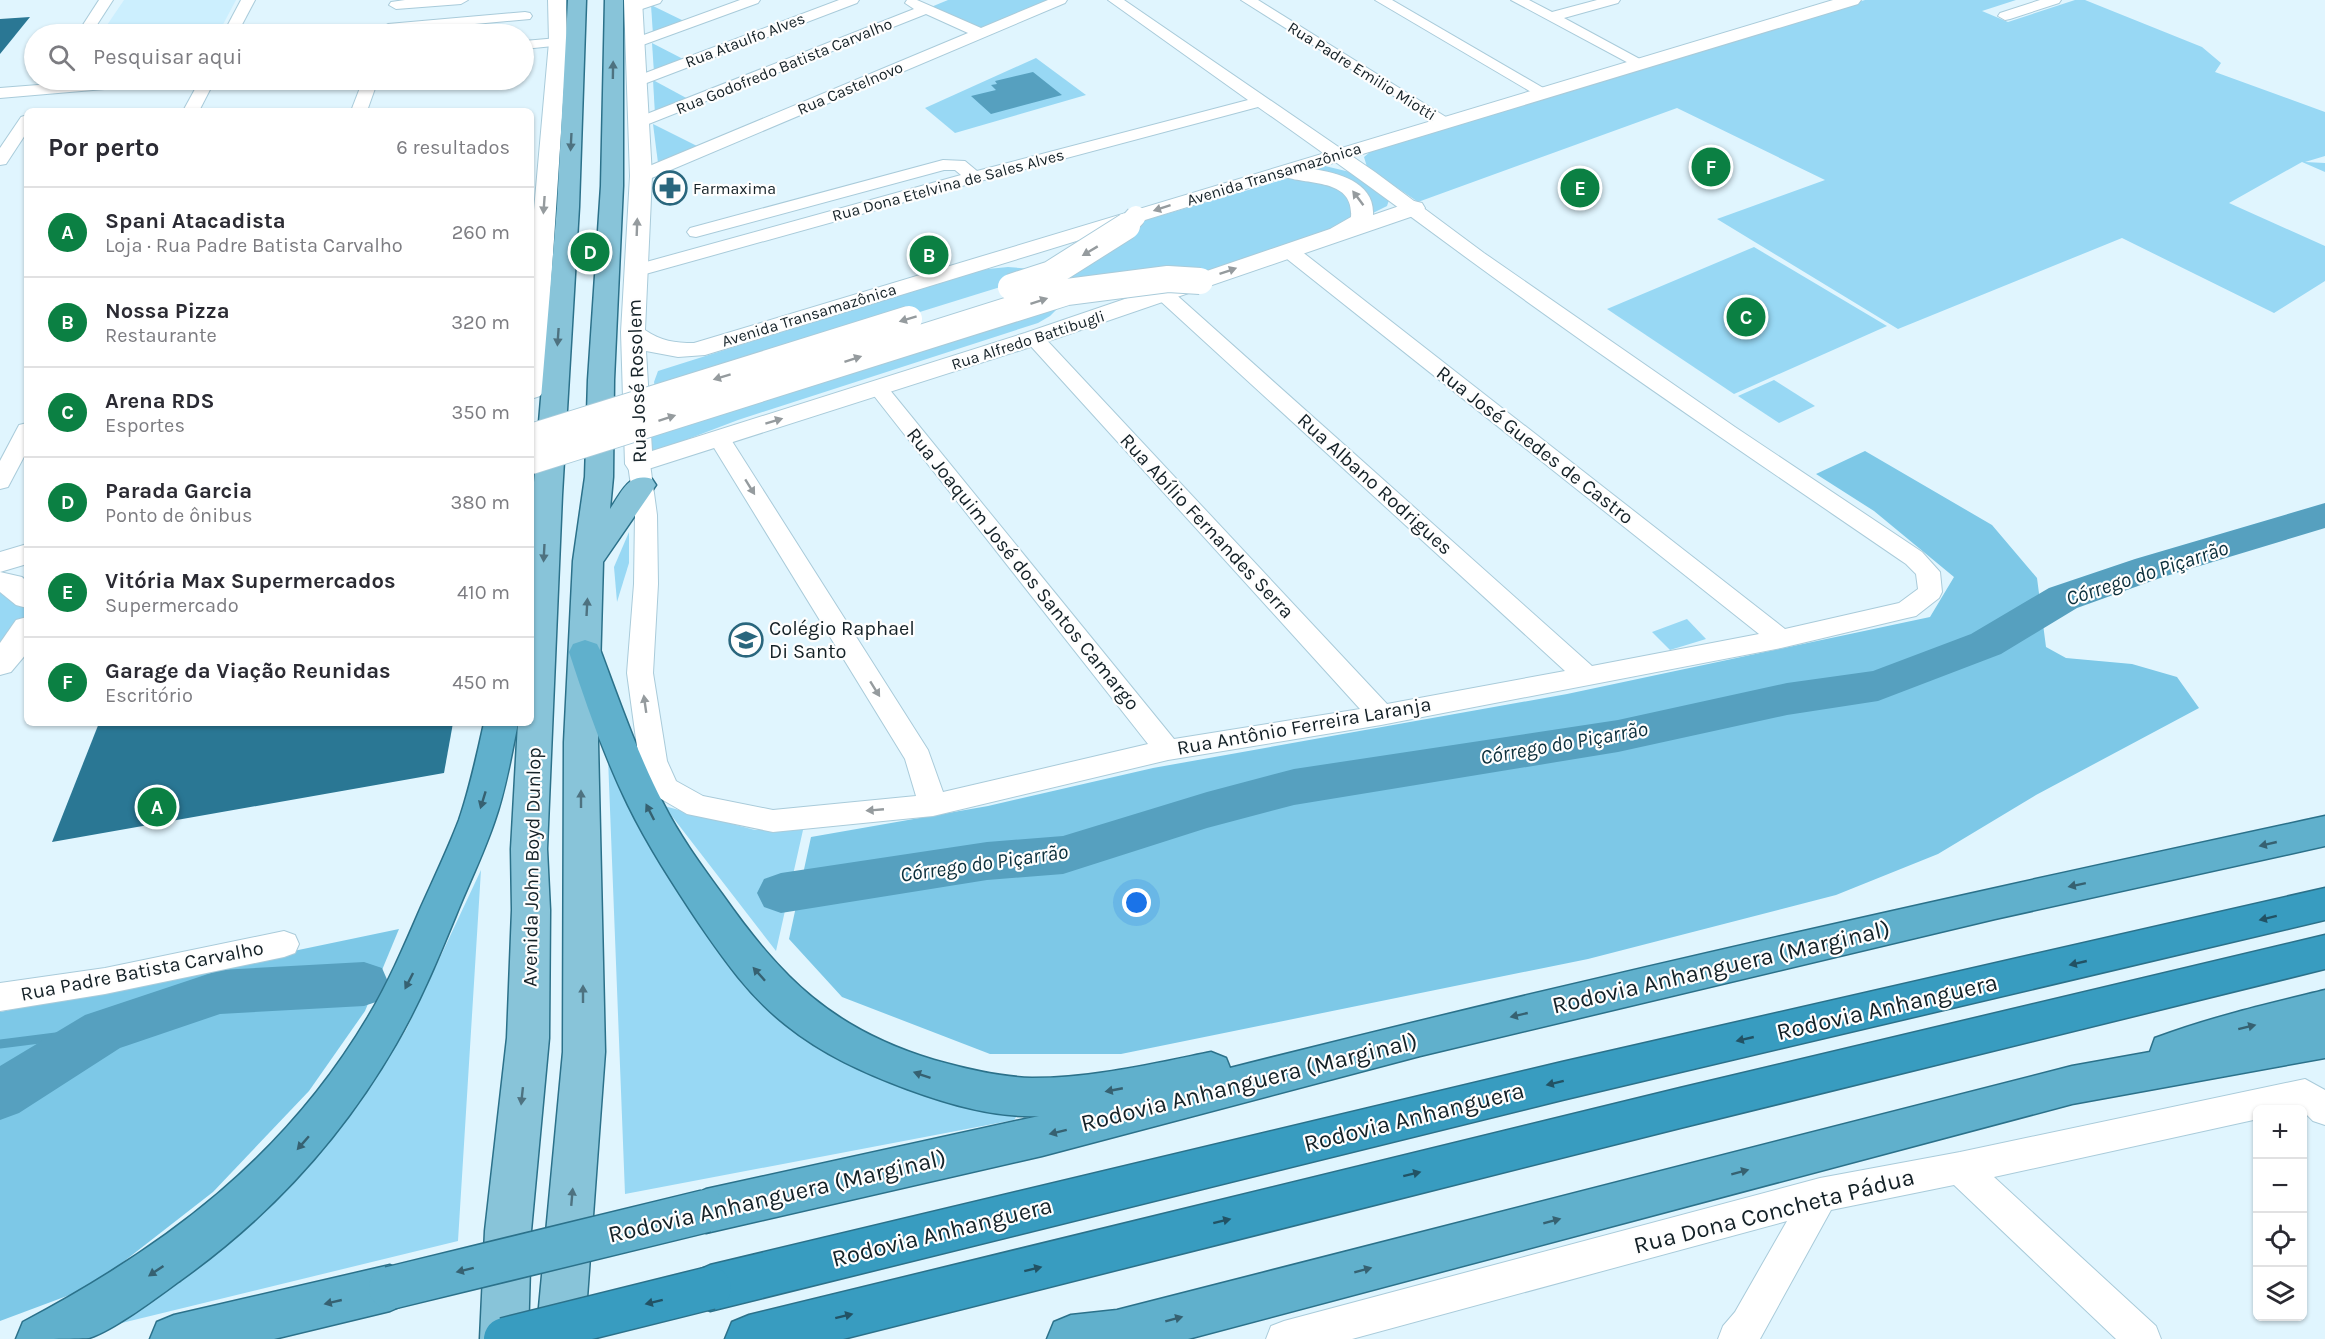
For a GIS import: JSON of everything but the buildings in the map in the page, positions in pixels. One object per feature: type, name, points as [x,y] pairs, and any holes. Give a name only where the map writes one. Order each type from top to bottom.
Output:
[{"type":"highway","points":[[585,652],[634,781],[658,828],[740,952],[785,1001],[824,1029],[865,1052],[930,1078],[958,1085],[1007,1095],[1058,1096],[1107,1092],[1359,1042],[1420,1038]]},
{"type":"highway","points":[[40,1339],[111,1300],[184,1252],[213,1229],[292,1156],[330,1110],[381,1033],[416,967],[477,820],[500,726]]},
{"type":"highway","name":"Rodovia Anhanguera (Marginal)","points":[[174,1339],[706,1211],[1042,1136],[1420,1038],[1995,903],[2325,831]]},
{"type":"highway","name":"Rodovia Anhanguera","points":[[504,1339],[1550,1084],[2145,948],[2325,904]]},
{"type":"highway","points":[[768,1335],[1646,1117],[2325,952]]},
{"type":"highway","points":[[1071,1339],[1110,1336],[2072,1085],[2227,1032],[2325,1008]]},
{"type":"highway","points":[[2072,1085],[2325,1040]]},
{"type":"main road","name":"Avenida John Boyd Dunlop","points":[[504,1339],[508,1231],[528,1038],[531,910],[529,849],[548,483],[576,61],[577,0]]},
{"type":"main road","points":[[560,1339],[584,1052],[581,742],[588,561],[599,477],[601,380],[612,186],[627,3]]},
{"type":"main road","points":[[550,129],[576,61]]},
{"type":"main road","points":[[588,561],[640,474]]},
{"type":"main road","points":[[511,726],[516,778],[529,849]]},
{"type":"street","points":[[90,24],[106,0]]},
{"type":"street","points":[[235,24],[248,0]]},
{"type":"street","points":[[389,24],[396,3],[461,0]]},
{"type":"street","points":[[534,350],[558,42],[557,0]]},
{"type":"street","points":[[627,3],[655,0]]},
{"type":"street","points":[[635,43],[753,0]]},
{"type":"street","name":"Rua Ataulfo Alves","points":[[638,81],[852,0]]},
{"type":"street","points":[[906,0],[980,33]]},
{"type":"street","name":"Rua Castelnovo","points":[[640,176],[1060,0]]},
{"type":"street","points":[[1115,0],[1414,208]]},
{"type":"street","name":"Rua Padre Emilio Miotti","points":[[1248,0],[1446,122]]},
{"type":"street","points":[[1382,0],[1545,93]]},
{"type":"street","points":[[1518,0],[1641,64]]},
{"type":"street","points":[[1551,17],[1613,0]]},
{"type":"street","points":[[2005,16],[2054,0]]},
{"type":"street","name":"Avenida Transamazônica","points":[[633,332],[647,344],[661,349],[696,350],[1641,64],[1841,1]]},
{"type":"street","name":"Rua José Rosolem","points":[[627,3],[635,43],[640,122],[633,332],[640,474],[646,515],[646,584],[640,673],[653,761]]},
{"type":"street","points":[[714,162],[1077,6]]},
{"type":"street","name":"Rua Godofredo Batista Carvalho","points":[[640,122],[927,9]]},
{"type":"street","points":[[451,24],[525,16]]},
{"type":"street","points":[[534,44],[558,42]]},
{"type":"street","points":[[887,72],[905,79]]},
{"type":"street","points":[[0,93],[24,89]]},
{"type":"street","points":[[35,108],[48,90]]},
{"type":"street","points":[[193,108],[202,90]]},
{"type":"street","points":[[360,108],[366,90]]},
{"type":"street","name":"Rua Dona Etelvina de Sales Alves","points":[[635,271],[974,177],[1262,101]]},
{"type":"street","points":[[0,160],[24,124]]},
{"type":"street","points":[[696,232],[943,165],[958,165],[974,177]]},
{"type":"street","points":[[1268,176],[1289,172],[1311,174],[1331,179],[1348,187],[1360,197],[1365,208],[1362,220],[1333,236]]},
{"type":"street","name":"Rua Alfredo Battibugli","points":[[640,474],[719,438],[1034,338],[1414,208]]},
{"type":"street","name":"Rua Antônio Ferreira Laranja","points":[[653,761],[666,788],[697,806],[773,821],[933,805],[1168,750],[1381,715],[1781,639],[1907,610],[1930,592],[1928,572],[1914,558],[1727,432],[1477,257],[1414,208]]},
{"type":"street","points":[[534,436],[1051,274],[1122,231],[1136,216]]},
{"type":"street","name":"Rua José Guedes de Castro","points":[[1289,251],[1781,639]]},
{"type":"street","points":[[534,460],[1066,292],[1168,279],[1200,281]]},
{"type":"street","name":"Rua Albano Rodrigues","points":[[1164,294],[1586,675]]},
{"type":"street","name":"Rua Abílio Fernandes Serra","points":[[1034,338],[1381,715]]},
{"type":"street","name":"Rua Joaquim José dos Santos Camargo","points":[[878,388],[1168,750]]},
{"type":"street","points":[[0,482],[24,436]]},
{"type":"street","points":[[719,438],[918,757],[933,805]]},
{"type":"street","points":[[0,562],[24,555]]},
{"type":"street","points":[[0,572],[24,570]]},
{"type":"street","points":[[0,582],[11,584],[24,595]]},
{"type":"street","points":[[0,664],[24,636]]},
{"type":"street","points":[[0,671],[24,658]]},
{"type":"street","points":[[0,677],[24,669]]},
{"type":"street","name":"Rua Padre Batista Carvalho","points":[[0,997],[105,981],[284,944]]},
{"type":"street","name":"Rua Dona Concheta Pádua","points":[[1284,1339],[1820,1195],[2315,1102]]},
{"type":"street","points":[[1960,1167],[2143,1339]]},
{"type":"street","points":[[1736,1339],[1748,1325],[1820,1195]]},
{"type":"shaded area","points":[[124,0],[236,0],[223,24],[108,24]]},
{"type":"shaded area","points":[[948,0],[1052,0],[984,29],[931,7]]},
{"type":"shaded area","points":[[1865,0],[2016,0],[1982,11],[2008,22],[2075,0],[2085,0],[2202,47],[2221,63],[2215,72],[2325,112],[2325,156],[2305,162],[2325,163],[2325,172],[2302,162],[2229,203],[2325,246],[2325,281],[2274,313],[2122,238],[1898,329],[1717,219],[1825,180],[1677,108],[1418,202],[1367,167],[1364,157],[1370,152]]},
{"type":"shaded area","points":[[651,5],[686,22],[653,35]]},
{"type":"shaded area","points":[[652,43],[685,60],[654,73]]},
{"type":"shaded area","points":[[1036,58],[1086,95],[955,133],[925,108]]},
{"type":"shaded area","points":[[1033,72],[1062,95],[991,114],[971,96],[996,90],[991,85],[997,84],[995,81]]},
{"type":"shaded area","points":[[653,80],[690,100],[655,115]]},
{"type":"shaded area","points":[[653,124],[697,146],[658,163]]},
{"type":"shaded area","points":[[1325,166],[1350,172],[1389,200],[1387,206],[1369,215],[1366,200],[1306,171]]},
{"type":"shaded area","points":[[1296,176],[1343,187],[1356,220],[1197,278],[1083,287],[1065,270],[1139,222]]},
{"type":"shaded area","points":[[1754,247],[1887,326],[1734,394],[1607,309]]},
{"type":"shaded area","points":[[1008,267],[1032,269],[1042,274],[656,394],[654,382],[658,371],[978,270]]},
{"type":"shaded area","points":[[1060,306],[1038,323],[738,420],[646,455],[649,426]]},
{"type":"shaded area","points":[[1774,380],[1815,406],[1779,423],[1738,396]]},
{"type":"shaded area","points":[[1865,451],[1992,525],[2037,578],[2046,647],[2066,658],[2132,664],[2177,677],[2199,708],[2036,795],[1938,854],[1836,895],[1588,959],[1121,1054],[990,1054],[842,997],[789,939],[811,837],[988,806],[1153,768],[1567,694],[1930,617],[1954,577],[1874,511],[1816,474]]},
{"type":"shaded area","points":[[629,532],[629,563],[617,602],[614,567]]},
{"type":"shaded area","points":[[0,576],[24,577],[24,649],[0,662]]},
{"type":"shaded area","points":[[1687,619],[1706,639],[1670,650],[1652,632]]},
{"type":"shaded area","points":[[608,758],[758,987],[1019,1113],[1014,1120],[625,1194]]},
{"type":"shaded area","points":[[664,806],[755,830],[803,830],[776,951]]},
{"type":"shaded area","points":[[481,870],[458,1241],[97,1329],[366,1090],[406,1030]]},
{"type":"shaded area","points":[[399,929],[365,1011],[309,1091],[213,1192],[91,1287],[0,1321],[0,1012]]},
{"type":"waterway","name":"Córrego do Piçarrão","points":[[781,893],[987,861],[1063,855],[1207,810],[1294,787],[1618,736],[1787,699],[1878,686],[1986,644],[2063,598],[2149,568],[2325,515]]},
{"type":"waterway","name":"Córrego do Piçarrão","points":[[0,1095],[103,1031],[220,992],[364,984]]},
{"type":"waterway","points":[[0,1044],[103,1031]]},
{"type":"place","name":"Garage da Viação Reunidas","points":[[1711,167]]},
{"type":"place","name":"Farmaxima","points":[[670,188]]},
{"type":"place","name":"Vitória Max Supermercados","points":[[1580,188]]},
{"type":"place","name":"Parada Garcia","points":[[590,252]]},
{"type":"place","name":"Nossa Pizza","points":[[929,255]]},
{"type":"place","name":"Arena RDS","points":[[1746,317]]},
{"type":"place","name":"Colégio Raphael Di Santo","points":[[746,640]]},
{"type":"place","name":"Spani Atacadista","points":[[157,807]]}]
